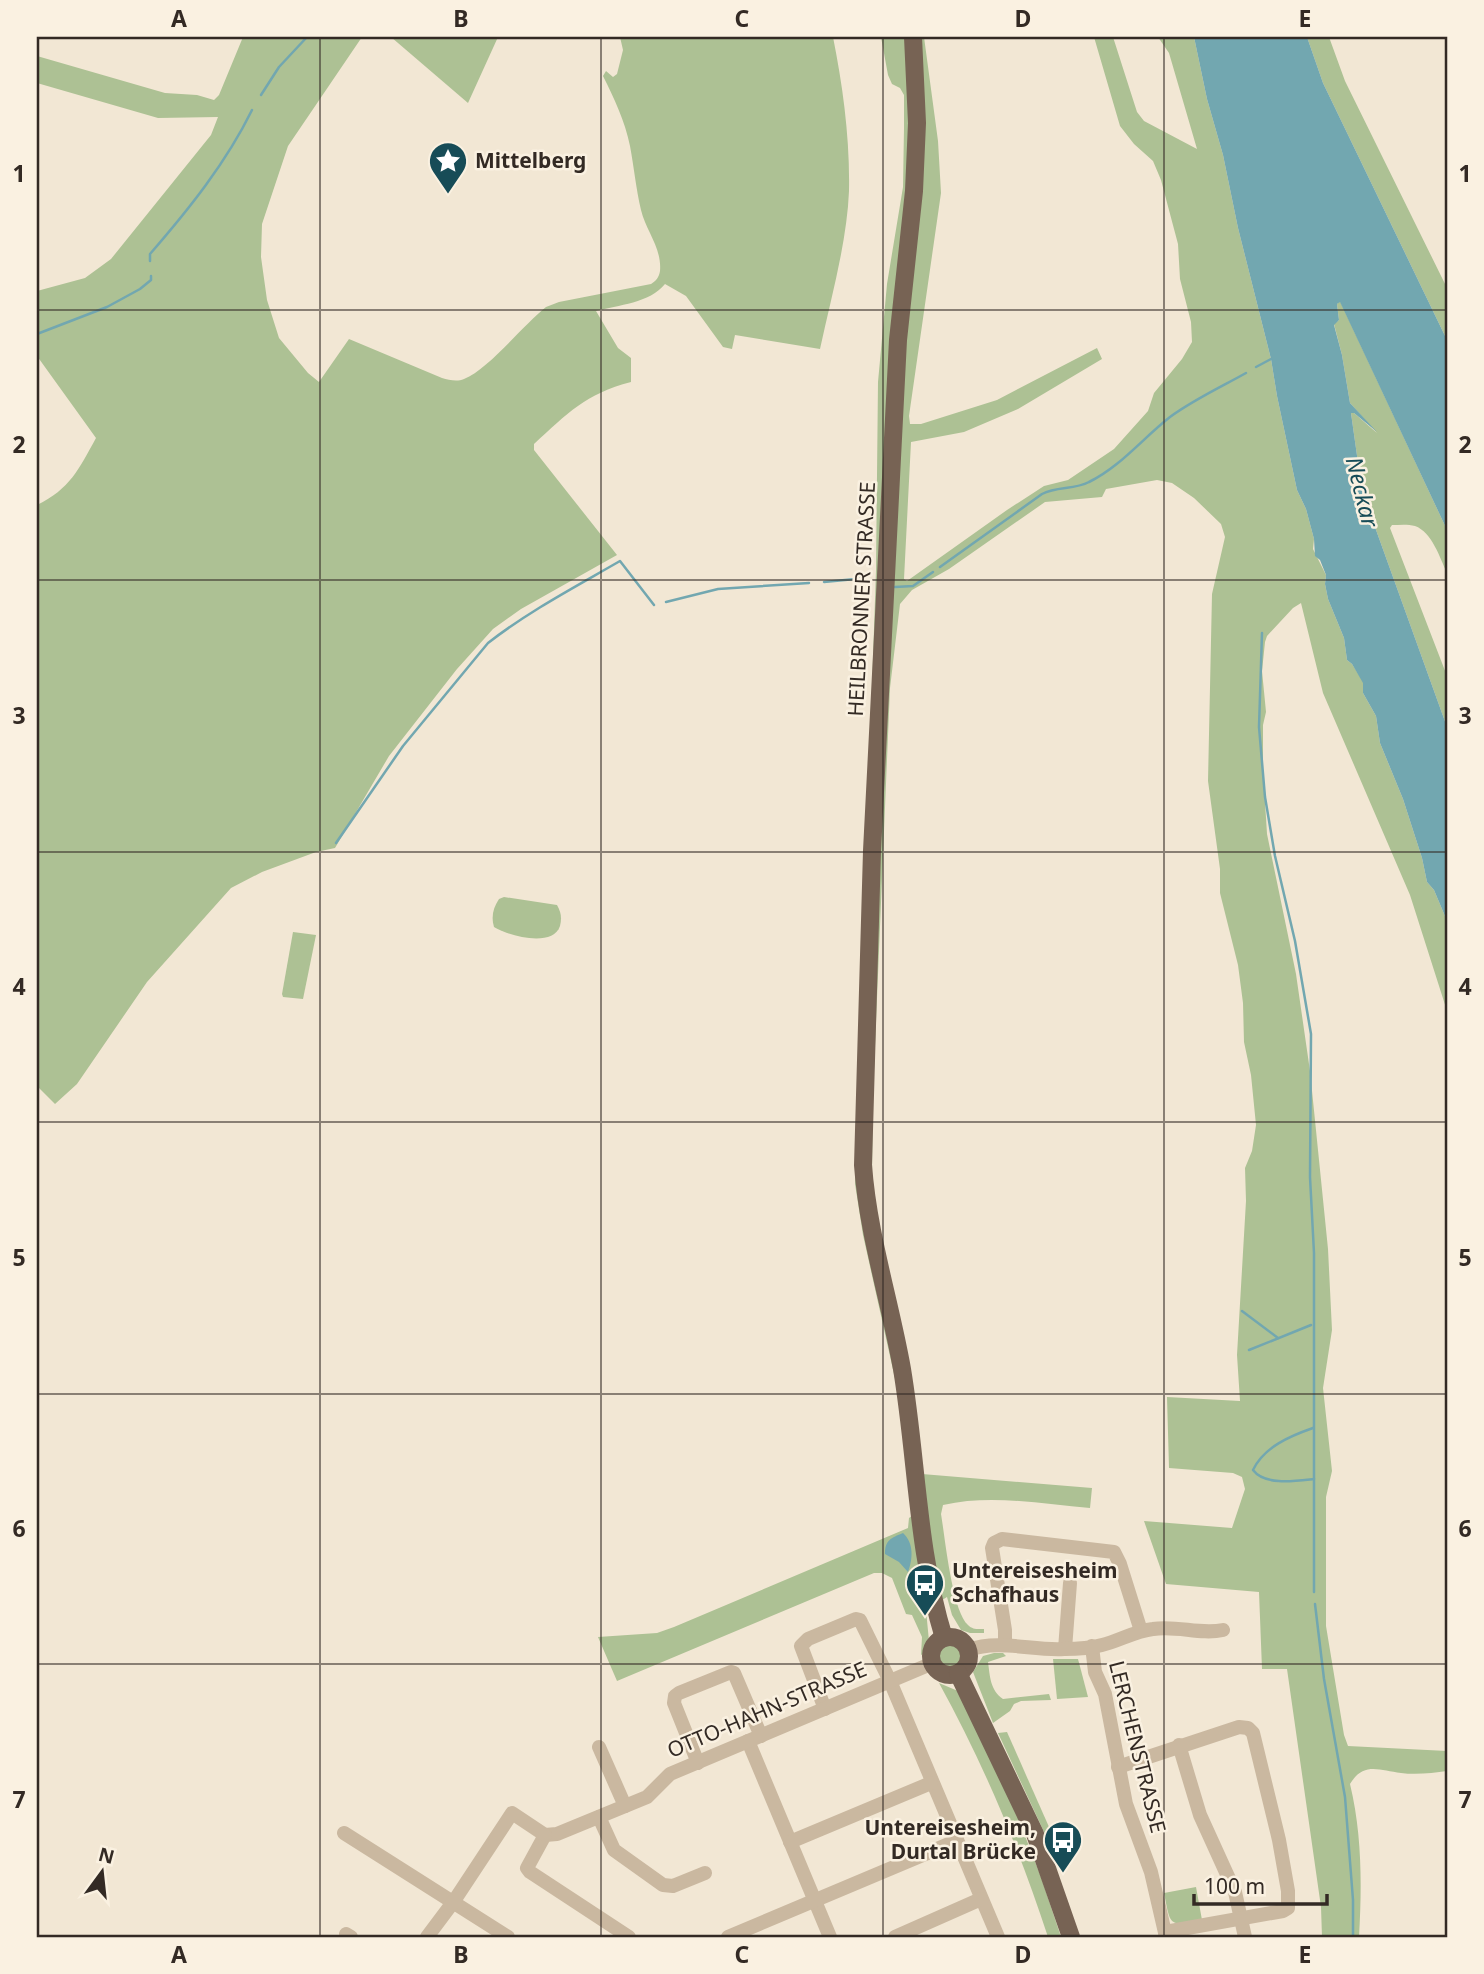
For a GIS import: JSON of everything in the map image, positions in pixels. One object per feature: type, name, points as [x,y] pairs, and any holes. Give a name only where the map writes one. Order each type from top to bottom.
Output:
[{"type":"main road","name":"HEILBRONNER STRASSE","points":[[913,37],[917,123],[914,191],[898,340],[869,892],[863,1165],[866,1205],[902,1371],[928,1573],[944,1638]]},
{"type":"main road","points":[[944,1638],[959,1639],[968,1650],[968,1663],[957,1673],[946,1674],[933,1663],[934,1646],[944,1638]]},
{"type":"main road","points":[[957,1673],[1035,1834],[1071,1937]]},
{"type":"street","points":[[1005,1645],[992,1548],[994,1543],[1002,1538],[1114,1552],[1121,1564],[1141,1631]]},
{"type":"street","points":[[1065,1649],[1070,1583]]},
{"type":"street","points":[[825,1709],[801,1646],[808,1639],[856,1619],[860,1620],[890,1681],[998,1937]]},
{"type":"street","points":[[1092,1646],[1156,1628],[1206,1632],[1223,1630]]},
{"type":"street","name":"LERCHENSTRASSE","points":[[968,1650],[985,1644],[1065,1649],[1092,1646],[1095,1672],[1105,1694],[1126,1804],[1154,1883],[1166,1935]]},
{"type":"street","name":"OTTO-HAHN-STRASSE","points":[[545,1835],[557,1834],[647,1797],[670,1774],[933,1663]]},
{"type":"street","points":[[698,1763],[674,1699],[679,1693],[731,1672],[736,1675],[790,1842],[830,1937]]},
{"type":"street","points":[[1118,1767],[1240,1727],[1248,1728],[1253,1733],[1279,1840],[1289,1905],[1286,1910],[1166,1935]]},
{"type":"street","points":[[1180,1745],[1200,1815],[1222,1858],[1235,1892],[1245,1937]]},
{"type":"street","points":[[598,1747],[625,1806]]},
{"type":"street","points":[[790,1842],[931,1783]]},
{"type":"street","points":[[427,1937],[512,1813],[545,1835],[529,1863],[527,1868],[530,1872],[629,1937]]},
{"type":"street","points":[[600,1817],[614,1850],[659,1883],[673,1886],[705,1873]]},
{"type":"street","points":[[344,1833],[508,1937]]},
{"type":"street","points":[[731,1937],[956,1841]]},
{"type":"street","points":[[895,1937],[981,1899]]},
{"type":"green space","points":[[243,37],[362,37],[288,146],[262,224],[261,257],[267,300],[279,338],[319,382],[349,339],[442,378],[461,380],[474,374],[495,357],[546,307],[559,302],[651,284],[656,280],[660,271],[659,255],[643,218],[625,128],[603,76],[606,71],[613,77],[617,74],[623,50],[620,37],[833,37],[843,94],[848,152],[848,210],[842,250],[820,349],[735,335],[732,349],[723,347],[686,296],[665,284],[642,299],[596,311],[618,348],[631,358],[631,382],[601,392],[578,406],[534,444],[534,450],[617,555],[521,609],[493,629],[457,669],[389,756],[335,848],[316,852],[262,872],[231,888],[147,982],[77,1084],[55,1104],[37,1086],[37,505],[66,485],[79,469],[96,438],[37,356],[37,291],[85,278],[111,259],[211,135],[218,117],[158,118],[37,83],[37,56],[165,93],[197,95],[214,100],[219,95]]},
{"type":"green space","points":[[391,37],[498,37],[468,103]]},
{"type":"green space","points":[[881,37],[924,37],[938,141],[941,193],[910,424],[921,424],[997,400],[1097,348],[1102,359],[1018,409],[964,432],[911,442],[904,579],[907,581],[1044,486],[1068,480],[1114,449],[1148,411],[1154,393],[1182,359],[1192,342],[1191,322],[1180,279],[1178,244],[1161,180],[1153,161],[1134,144],[1120,126],[1094,37],[1113,37],[1137,112],[1144,121],[1197,149],[1169,53],[1158,37],[1194,37],[1271,359],[1297,490],[1306,509],[1314,539],[1313,549],[1326,575],[1328,599],[1344,638],[1347,660],[1364,683],[1363,693],[1376,716],[1380,743],[1403,799],[1427,882],[1434,890],[1447,921],[1447,1011],[1410,895],[1323,693],[1301,603],[1267,636],[1265,642],[1262,671],[1266,712],[1263,725],[1263,770],[1267,834],[1296,974],[1310,1071],[1328,1249],[1332,1330],[1323,1388],[1332,1471],[1326,1497],[1326,1626],[1348,1746],[1447,1751],[1447,1771],[1413,1774],[1373,1769],[1361,1772],[1350,1784],[1360,1860],[1359,1937],[1322,1937],[1321,1907],[1287,1669],[1262,1669],[1259,1592],[1166,1584],[1144,1521],[1232,1528],[1245,1489],[1242,1477],[1233,1473],[1169,1468],[1167,1397],[1240,1401],[1237,1355],[1246,1201],[1245,1168],[1252,1151],[1256,1125],[1251,1075],[1244,1042],[1238,965],[1220,893],[1220,869],[1208,781],[1212,594],[1225,537],[1221,524],[1194,498],[1172,483],[1157,480],[1106,489],[1102,497],[1045,502],[949,569],[912,590],[900,604],[890,688],[872,1173],[877,1221],[922,1474],[1092,1488],[1090,1508],[998,1500],[943,1505],[941,1514],[958,1605],[968,1625],[984,1629],[984,1633],[961,1630],[952,1615],[947,1597],[926,1610],[929,1641],[927,1652],[921,1655],[922,1637],[912,1615],[906,1614],[892,1578],[882,1573],[874,1573],[617,1681],[598,1637],[657,1633],[674,1627],[908,1528],[909,1518],[913,1515],[896,1383],[863,1235],[855,1184],[876,570],[878,382],[887,284],[903,187],[904,95],[900,88],[892,84],[888,75]]},
{"type":"green space","points":[[1307,37],[1329,37],[1345,81],[1447,288],[1447,340],[1323,83]]},
{"type":"green space","points":[[1340,301],[1447,530],[1447,573],[1435,546],[1421,529],[1406,525],[1392,525],[1390,528],[1447,676],[1447,727],[1362,491],[1351,413],[1377,433],[1350,403],[1334,324],[1339,320],[1337,304]]},
{"type":"green space","points":[[504,897],[557,905],[561,920],[556,933],[549,937],[530,938],[494,927],[494,909],[499,899]]},
{"type":"green space","points":[[293,932],[316,935],[303,999],[283,997],[282,994]]},
{"type":"green space","points":[[951,1643],[961,1646],[964,1656],[961,1666],[951,1669],[941,1666],[938,1656],[941,1646]]},
{"type":"green space","points":[[1003,1653],[1006,1656],[988,1662],[993,1687],[1003,1699],[1049,1694],[1051,1700],[1021,1701],[993,1723],[973,1672],[983,1656]]},
{"type":"green space","points":[[1053,1659],[1078,1659],[1088,1697],[1057,1699]]},
{"type":"green space","points":[[939,1683],[958,1691],[1011,1800],[1061,1937],[1048,1937],[1000,1807]]},
{"type":"green space","points":[[1007,1732],[1053,1836],[1049,1838],[998,1733]]},
{"type":"green space","points":[[1196,1887],[1202,1920],[1173,1922],[1164,1893]]},
{"type":"water","name":"Neckar","points":[[1194,37],[1307,37],[1323,83],[1447,340],[1447,530],[1340,302],[1337,304],[1339,320],[1334,325],[1350,403],[1377,432],[1351,413],[1362,491],[1447,727],[1447,921],[1434,890],[1427,882],[1403,799],[1380,743],[1376,716],[1363,693],[1363,683],[1347,660],[1344,638],[1328,599],[1326,575],[1320,560],[1315,556],[1314,539],[1306,509],[1297,490],[1271,359]]},
{"type":"water","points":[[903,1533],[912,1551],[908,1572],[899,1562],[885,1554],[890,1540]]},
{"type":"waterway","points":[[261,95],[279,67],[307,37]]},
{"type":"waterway","points":[[150,261],[150,254],[219,167],[252,110]]},
{"type":"waterway","points":[[37,334],[107,307],[140,289],[151,280],[151,276]]},
{"type":"waterway","points":[[1256,367],[1271,359]]},
{"type":"waterway","points":[[940,567],[1042,494],[1077,486],[1100,476],[1170,417],[1246,373]]},
{"type":"waterway","points":[[336,843],[403,746],[488,643],[504,631],[620,561],[654,605]]},
{"type":"waterway","points":[[895,587],[913,586],[933,572]]},
{"type":"waterway","points":[[824,582],[866,578]]},
{"type":"waterway","points":[[666,602],[718,589],[809,583]]},
{"type":"waterway","points":[[1262,633],[1259,727],[1265,797],[1311,1034],[1314,1592]]},
{"type":"waterway","points":[[1242,1311],[1278,1338]]},
{"type":"waterway","points":[[1249,1350],[1311,1325]]},
{"type":"waterway","points":[[1313,1428],[1271,1449],[1253,1470],[1258,1475],[1273,1480],[1314,1479]]},
{"type":"waterway","points":[[1315,1604],[1324,1679],[1345,1797],[1353,1900],[1353,1937]]},
{"type":"place","name":"Mittelberg","points":[[448,195]]},
{"type":"place","name":"Untereisesheim Schafhaus","points":[[925,1617]]},
{"type":"place","name":"Untereisesheim, Durtal Brücke","points":[[1063,1874]]}]
